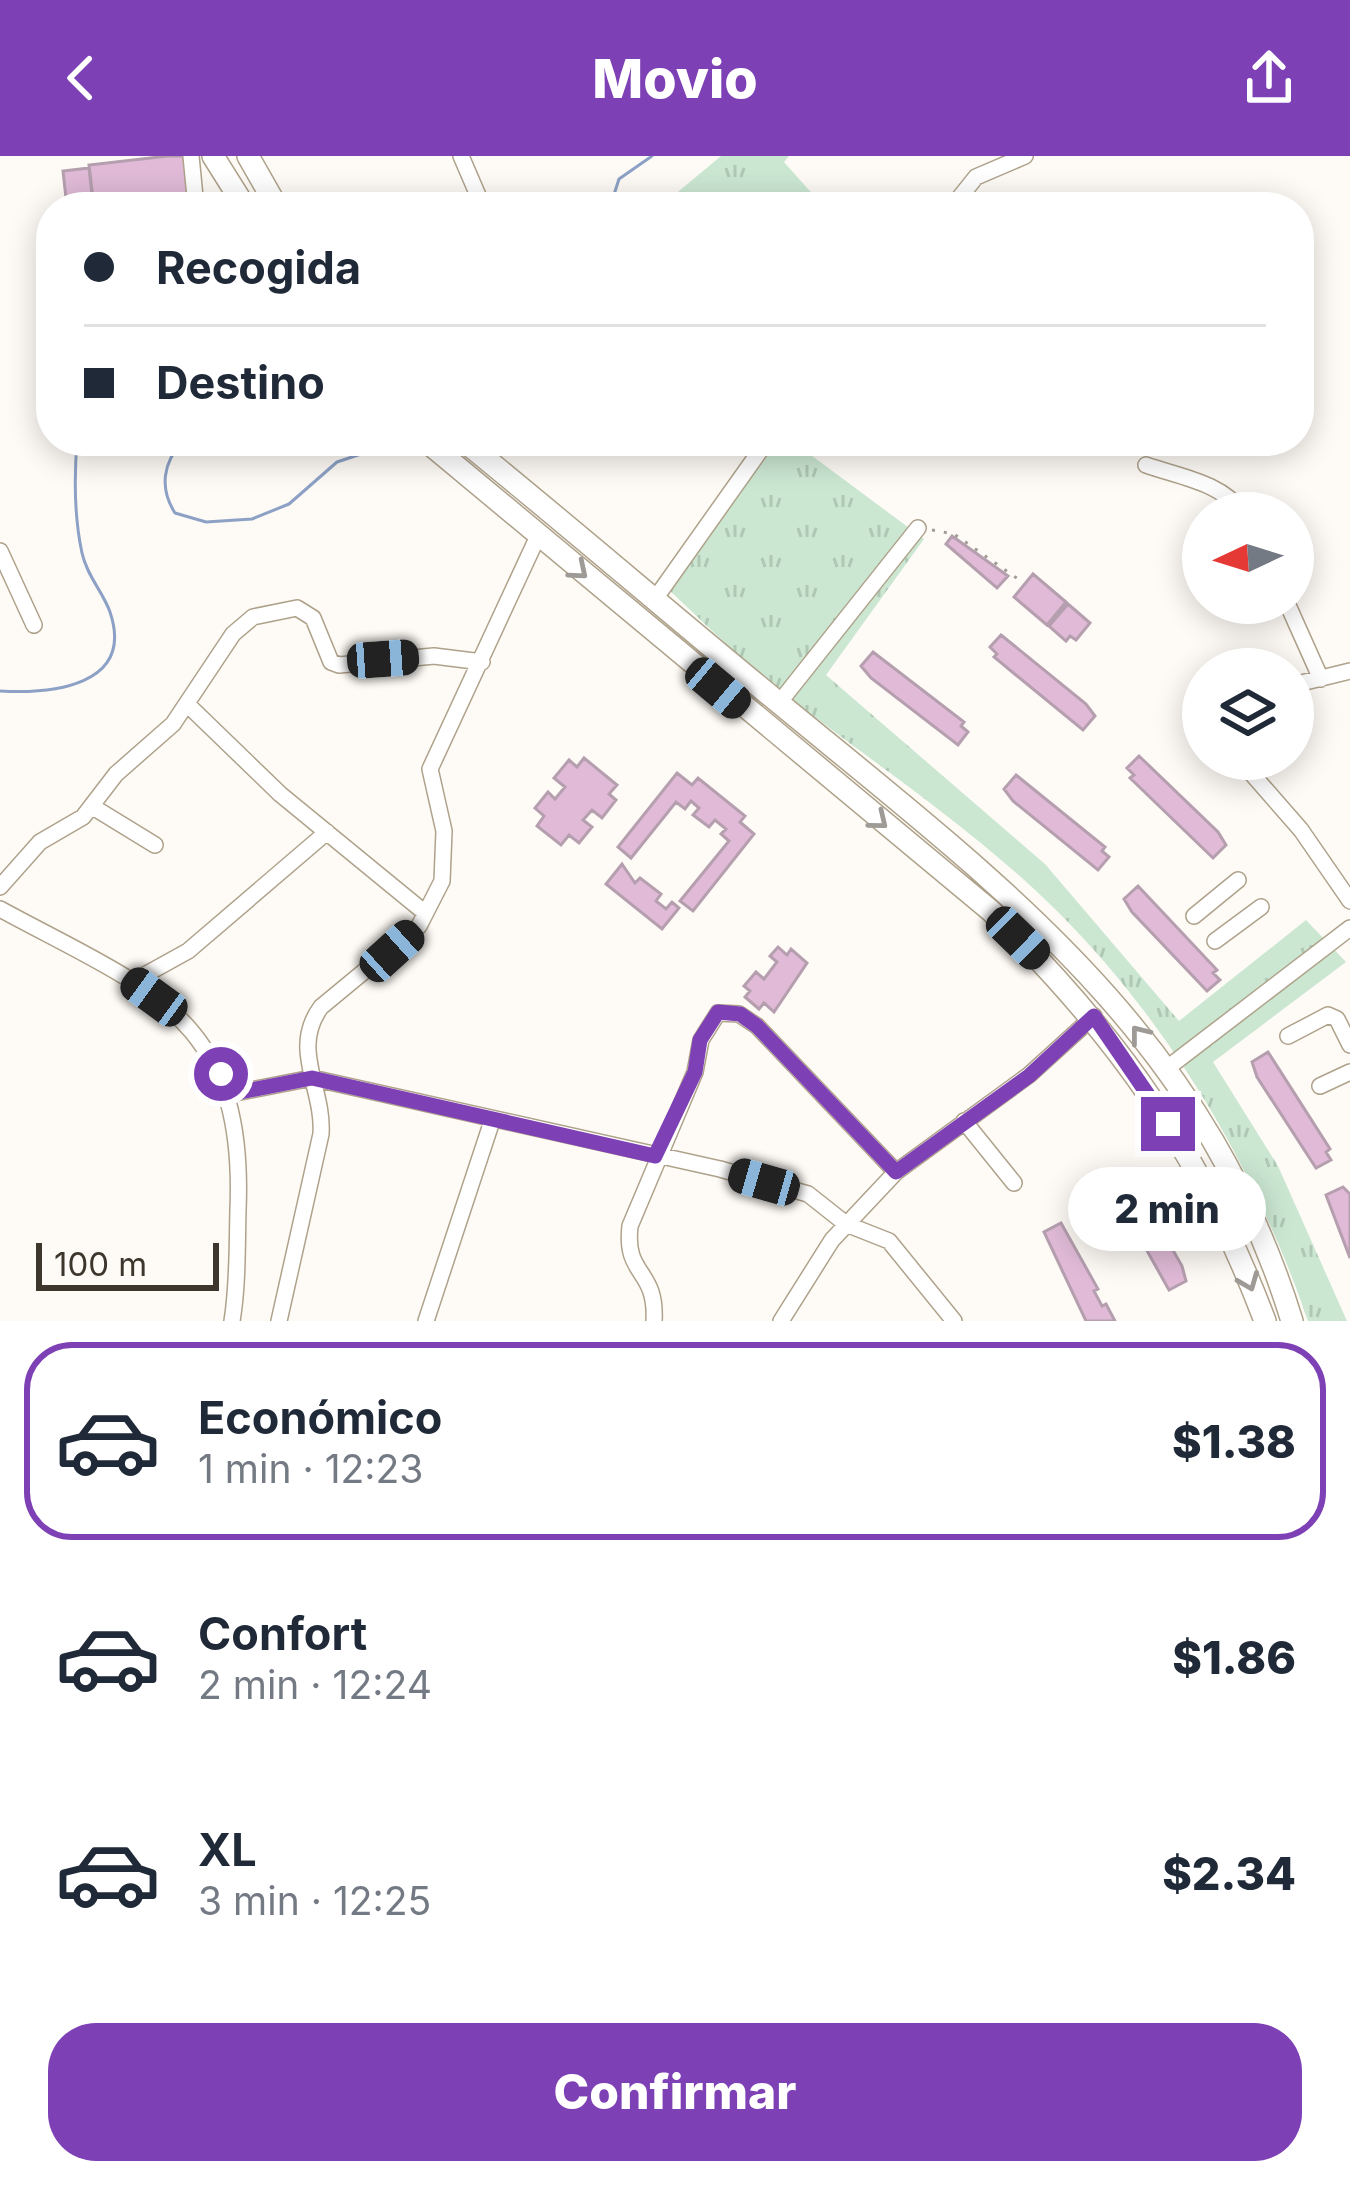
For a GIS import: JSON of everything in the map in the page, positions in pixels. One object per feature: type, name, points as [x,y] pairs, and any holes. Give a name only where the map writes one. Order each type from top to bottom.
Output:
[{"type":"highway","points":[[213,156],[236,192]]},
{"type":"highway","points":[[248,156],[268,192]]},
{"type":"highway","points":[[444,456],[991,911],[1094,1016],[1187,1154],[1229,1234],[1265,1321]]},
{"type":"highway","points":[[482,456],[972,860],[1085,966],[1166,1069],[1213,1141],[1256,1225],[1292,1321]]},
{"type":"street","points":[[191,156],[195,192]]},
{"type":"street","points":[[461,156],[477,192]]},
{"type":"street","points":[[964,192],[976,177],[1025,156]]},
{"type":"street","points":[[655,599],[756,456]]},
{"type":"street","points":[[1146,466],[1221,492]]},
{"type":"street","points":[[779,703],[918,527]]},
{"type":"street","points":[[279,1321],[321,1134],[323,1106],[305,1045],[309,1024],[419,926],[442,881],[445,862],[430,769],[538,536]]},
{"type":"street","points":[[0,551],[34,625]]},
{"type":"street","points":[[0,886],[40,842],[93,807],[116,774],[188,705],[233,634],[253,617],[278,608],[297,608],[313,618],[331,662],[339,665],[434,656],[482,662]]},
{"type":"street","points":[[1296,624],[1321,679]]},
{"type":"street","points":[[1314,680],[1350,671]]},
{"type":"street","points":[[188,705],[327,832],[424,912]]},
{"type":"street","points":[[1257,780],[1301,830],[1350,901]]},
{"type":"street","points":[[93,807],[155,845]]},
{"type":"street","points":[[132,982],[188,952],[327,832]]},
{"type":"street","points":[[1194,916],[1238,880]]},
{"type":"street","points":[[1215,941],[1261,907]]},
{"type":"street","points":[[0,909],[132,982],[176,1013],[205,1047],[230,1094],[239,1199],[232,1321]]},
{"type":"street","points":[[1166,1069],[1350,928]]},
{"type":"street","points":[[654,1321],[655,1296],[648,1276],[632,1265],[627,1253],[630,1226],[655,1156],[695,1072],[700,1040],[718,1012],[740,1014],[757,1026],[896,1172]]},
{"type":"street","points":[[1288,1036],[1328,1015],[1336,1019],[1350,1046]]},
{"type":"street","points":[[781,1321],[846,1224],[896,1172],[1029,1076],[1094,1016]]},
{"type":"street","points":[[1320,1086],[1350,1072]]},
{"type":"street","points":[[230,1094],[312,1078],[808,1194],[846,1224],[889,1240],[943,1314],[954,1321]]},
{"type":"street","points":[[964,1120],[1014,1184]]},
{"type":"street","points":[[426,1321],[492,1121]]},
{"type":"path","points":[[918,527],[954,534],[1018,579]]},
{"type":"green space","points":[[721,156],[789,156],[784,162],[811,192],[678,192]]},
{"type":"green space","points":[[767,456],[812,456],[924,539],[826,675],[1045,864],[1179,1021],[1306,920],[1346,962],[1213,1062],[1278,1166],[1347,1321],[1308,1321],[1263,1209],[1206,1102],[1137,1002],[1098,955],[987,848],[764,677],[669,590]]},
{"type":"building","points":[[189,156],[193,192],[92,192],[89,165]]},
{"type":"building","points":[[89,168],[92,192],[65,192],[63,171]]},
{"type":"building","points":[[952,536],[1008,576],[997,588],[946,544]]},
{"type":"building","points":[[1033,574],[1066,602],[1047,625],[1014,597]]},
{"type":"building","points":[[1068,604],[1090,623],[1076,640],[1070,636],[1066,641],[1049,626]]},
{"type":"building","points":[[1001,635],[1086,704],[1095,716],[1083,730],[994,657],[997,654],[990,647]]},
{"type":"building","points":[[873,652],[964,722],[961,726],[968,732],[958,745],[871,678],[861,666]]},
{"type":"building","points":[[1139,756],[1218,832],[1226,845],[1213,858],[1130,778],[1134,775],[1127,768]]},
{"type":"building","points":[[584,758],[617,785],[609,794],[616,800],[602,818],[592,810],[583,820],[592,827],[579,843],[569,835],[561,845],[537,826],[544,816],[535,808],[548,792],[555,799],[565,787],[554,778],[569,760],[577,767]]},
{"type":"building","points":[[677,773],[692,785],[698,778],[745,816],[740,822],[754,834],[693,911],[680,901],[729,841],[721,834],[726,829],[715,820],[709,827],[693,815],[699,808],[691,801],[685,809],[676,802],[631,858],[618,847]]},
{"type":"building","points":[[1016,775],[1105,847],[1102,851],[1109,857],[1098,870],[1013,801],[1004,789]]},
{"type":"building","points":[[622,864],[635,883],[640,878],[661,894],[656,901],[666,909],[672,902],[679,908],[662,929],[606,884]]},
{"type":"building","points":[[1138,886],[1217,970],[1213,973],[1220,980],[1207,991],[1132,912],[1124,899]]},
{"type":"building","points":[[778,947],[787,955],[791,949],[807,963],[774,1012],[764,1003],[759,1009],[745,997],[750,991],[744,986],[756,972],[764,979],[777,962],[770,956]]},
{"type":"building","points":[[1268,1052],[1330,1149],[1326,1152],[1331,1160],[1316,1168],[1257,1077],[1252,1062]]},
{"type":"building","points":[[1128,1171],[1182,1266],[1186,1281],[1169,1290],[1113,1190],[1117,1188],[1113,1179]]},
{"type":"building","points":[[1343,1187],[1350,1194],[1350,1258],[1326,1195]]},
{"type":"building","points":[[1061,1223],[1098,1289],[1094,1291],[1102,1306],[1106,1304],[1115,1321],[1086,1321],[1044,1232]]},
{"type":"waterway","points":[[615,192],[619,179],[652,156]]},
{"type":"waterway","points":[[0,691],[64,687],[100,670],[111,656],[115,637],[110,612],[79,539],[76,456]]},
{"type":"waterway","points":[[172,456],[165,485],[175,513],[206,522],[252,519],[289,504],[337,462],[355,456]]},
{"type":"route","points":[[221,1074],[230,1094],[312,1078],[655,1156],[695,1072],[700,1040],[718,1012],[740,1014],[757,1026],[896,1172],[1029,1076],[1094,1016],[1168,1124]]}]
